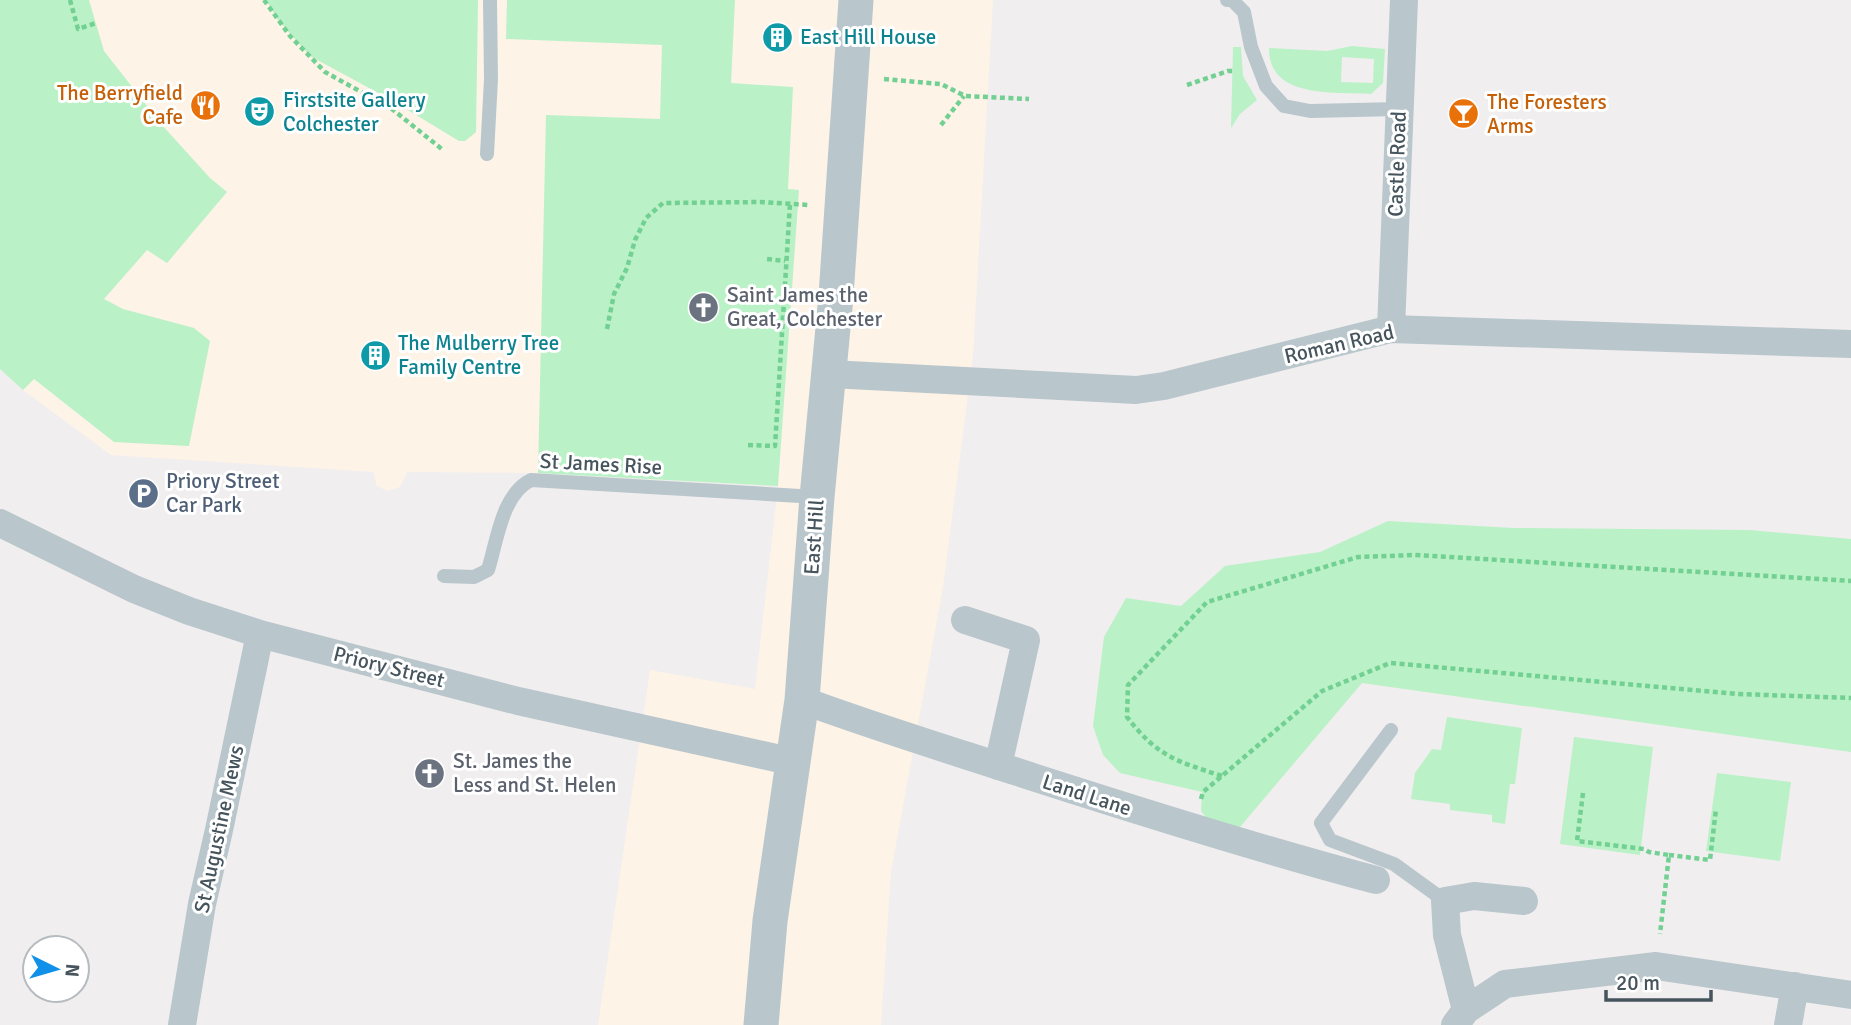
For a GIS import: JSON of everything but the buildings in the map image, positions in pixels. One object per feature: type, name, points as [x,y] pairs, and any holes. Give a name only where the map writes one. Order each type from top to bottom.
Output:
[{"type":"street","name":"East Hill","points":[[761,1025],[770,921],[802,700],[817,497],[830,374],[856,0]]},
{"type":"street","name":"Castle Road","points":[[1391,329],[1404,0]]},
{"type":"street","name":"Roman Road","points":[[830,374],[1136,390],[1164,386],[1391,329],[1851,344]]},
{"type":"street","name":"Priory Street","points":[[0,523],[134,589],[188,611],[260,634],[519,701],[794,762]]},
{"type":"street","points":[[965,620],[1026,640],[998,766]]},
{"type":"street","name":"St Augustine Mews","points":[[182,1025],[202,904],[260,634]]},
{"type":"street","name":"Land Lane","points":[[802,700],[998,766],[1303,861],[1376,880]]},
{"type":"street","points":[[1524,901],[1474,896],[1445,901],[1447,935],[1461,1018],[1505,984],[1656,967],[1851,995]]},
{"type":"street","points":[[1788,1025],[1795,986]]},
{"type":"lane","points":[[487,154],[491,0]]},
{"type":"lane","points":[[1227,0],[1232,0],[1244,12],[1251,47],[1266,86],[1284,106],[1310,111],[1399,109]]},
{"type":"lane","name":"St James Rise","points":[[444,576],[474,577],[488,570],[510,499],[520,486],[531,480],[817,497]]},
{"type":"lane","points":[[1391,730],[1321,823],[1330,840],[1394,864],[1445,901]]},
{"type":"path","points":[[70,0],[78,29],[96,23]]},
{"type":"path","points":[[264,0],[290,36],[325,72],[392,109],[443,150]]},
{"type":"path","points":[[852,62],[941,84],[965,96],[1029,99]]},
{"type":"path","points":[[1187,85],[1228,71],[1260,71]]},
{"type":"path","points":[[941,125],[965,96]]},
{"type":"path","points":[[607,329],[614,294],[627,268],[635,240],[646,218],[663,203],[702,201],[841,205]]},
{"type":"path","points":[[748,445],[775,446],[790,204]]},
{"type":"path","points":[[767,259],[785,261]]},
{"type":"path","points":[[1222,776],[1176,761],[1154,748],[1127,717],[1128,685],[1207,602],[1358,557],[1404,556],[1851,581]]},
{"type":"path","points":[[1196,828],[1203,792],[1322,691],[1390,663],[1738,694],[1851,698]]},
{"type":"path","points":[[1583,793],[1577,841],[1710,860],[1716,809]]},
{"type":"path","points":[[1656,967],[1669,855]]},
{"type":"shaded area","points":[[0,0],[993,0],[973,356],[943,587],[891,872],[881,1025],[598,1025],[650,670],[755,689],[778,486],[538,473],[407,472],[400,487],[387,491],[376,485],[374,472],[111,455],[23,390],[0,369]]},
{"type":"green space","points":[[0,0],[89,0],[104,51],[162,125],[210,178],[227,192],[167,263],[147,250],[104,299],[123,309],[194,328],[210,341],[189,446],[114,442],[34,379],[23,390],[0,369]]},
{"type":"green space","points":[[266,0],[478,0],[476,132],[465,141],[459,141],[310,56],[278,20]]},
{"type":"green space","points":[[507,0],[735,0],[731,83],[793,87],[788,189],[799,190],[778,486],[538,473],[546,115],[660,119],[662,45],[506,39]]},
{"type":"green space","points":[[1352,46],[1385,49],[1383,83],[1371,94],[1306,89],[1280,76],[1272,65],[1269,48],[1327,51]],"holes":[[[1342,57],[1374,59],[1373,83],[1341,82]]]},
{"type":"green space","points":[[1233,47],[1241,47],[1243,76],[1257,100],[1240,114],[1231,128]]},
{"type":"green space","points":[[1388,521],[1513,528],[1750,530],[1851,539],[1851,752],[1362,683],[1240,827],[1209,821],[1201,811],[1202,792],[1120,773],[1103,755],[1093,726],[1104,637],[1126,598],[1181,606],[1225,566],[1320,552]]},
{"type":"green space","points":[[1447,717],[1522,728],[1515,784],[1510,784],[1505,824],[1492,822],[1492,815],[1450,810],[1450,804],[1411,799],[1415,773],[1432,749],[1441,750]]},
{"type":"green space","points":[[1574,737],[1653,747],[1640,855],[1560,844]]},
{"type":"green space","points":[[1717,773],[1791,782],[1780,861],[1706,851]]},
{"type":"place","name":"East Hill House","points":[[777,37]]},
{"type":"place","name":"The Berryfield Cafe","points":[[206,105]]},
{"type":"place","name":"Firstsite Gallery Colchester","points":[[260,112]]},
{"type":"place","name":"The Foresters Arms","points":[[1464,114]]},
{"type":"place","name":"Saint James the Great, Colchester","points":[[704,307]]},
{"type":"place","name":"The Mulberry Tree Family Centre","points":[[375,355]]},
{"type":"place","name":"Priory Street Car Park","points":[[143,493]]},
{"type":"place","name":"St. James the Less and St. Helen","points":[[430,773]]}]
